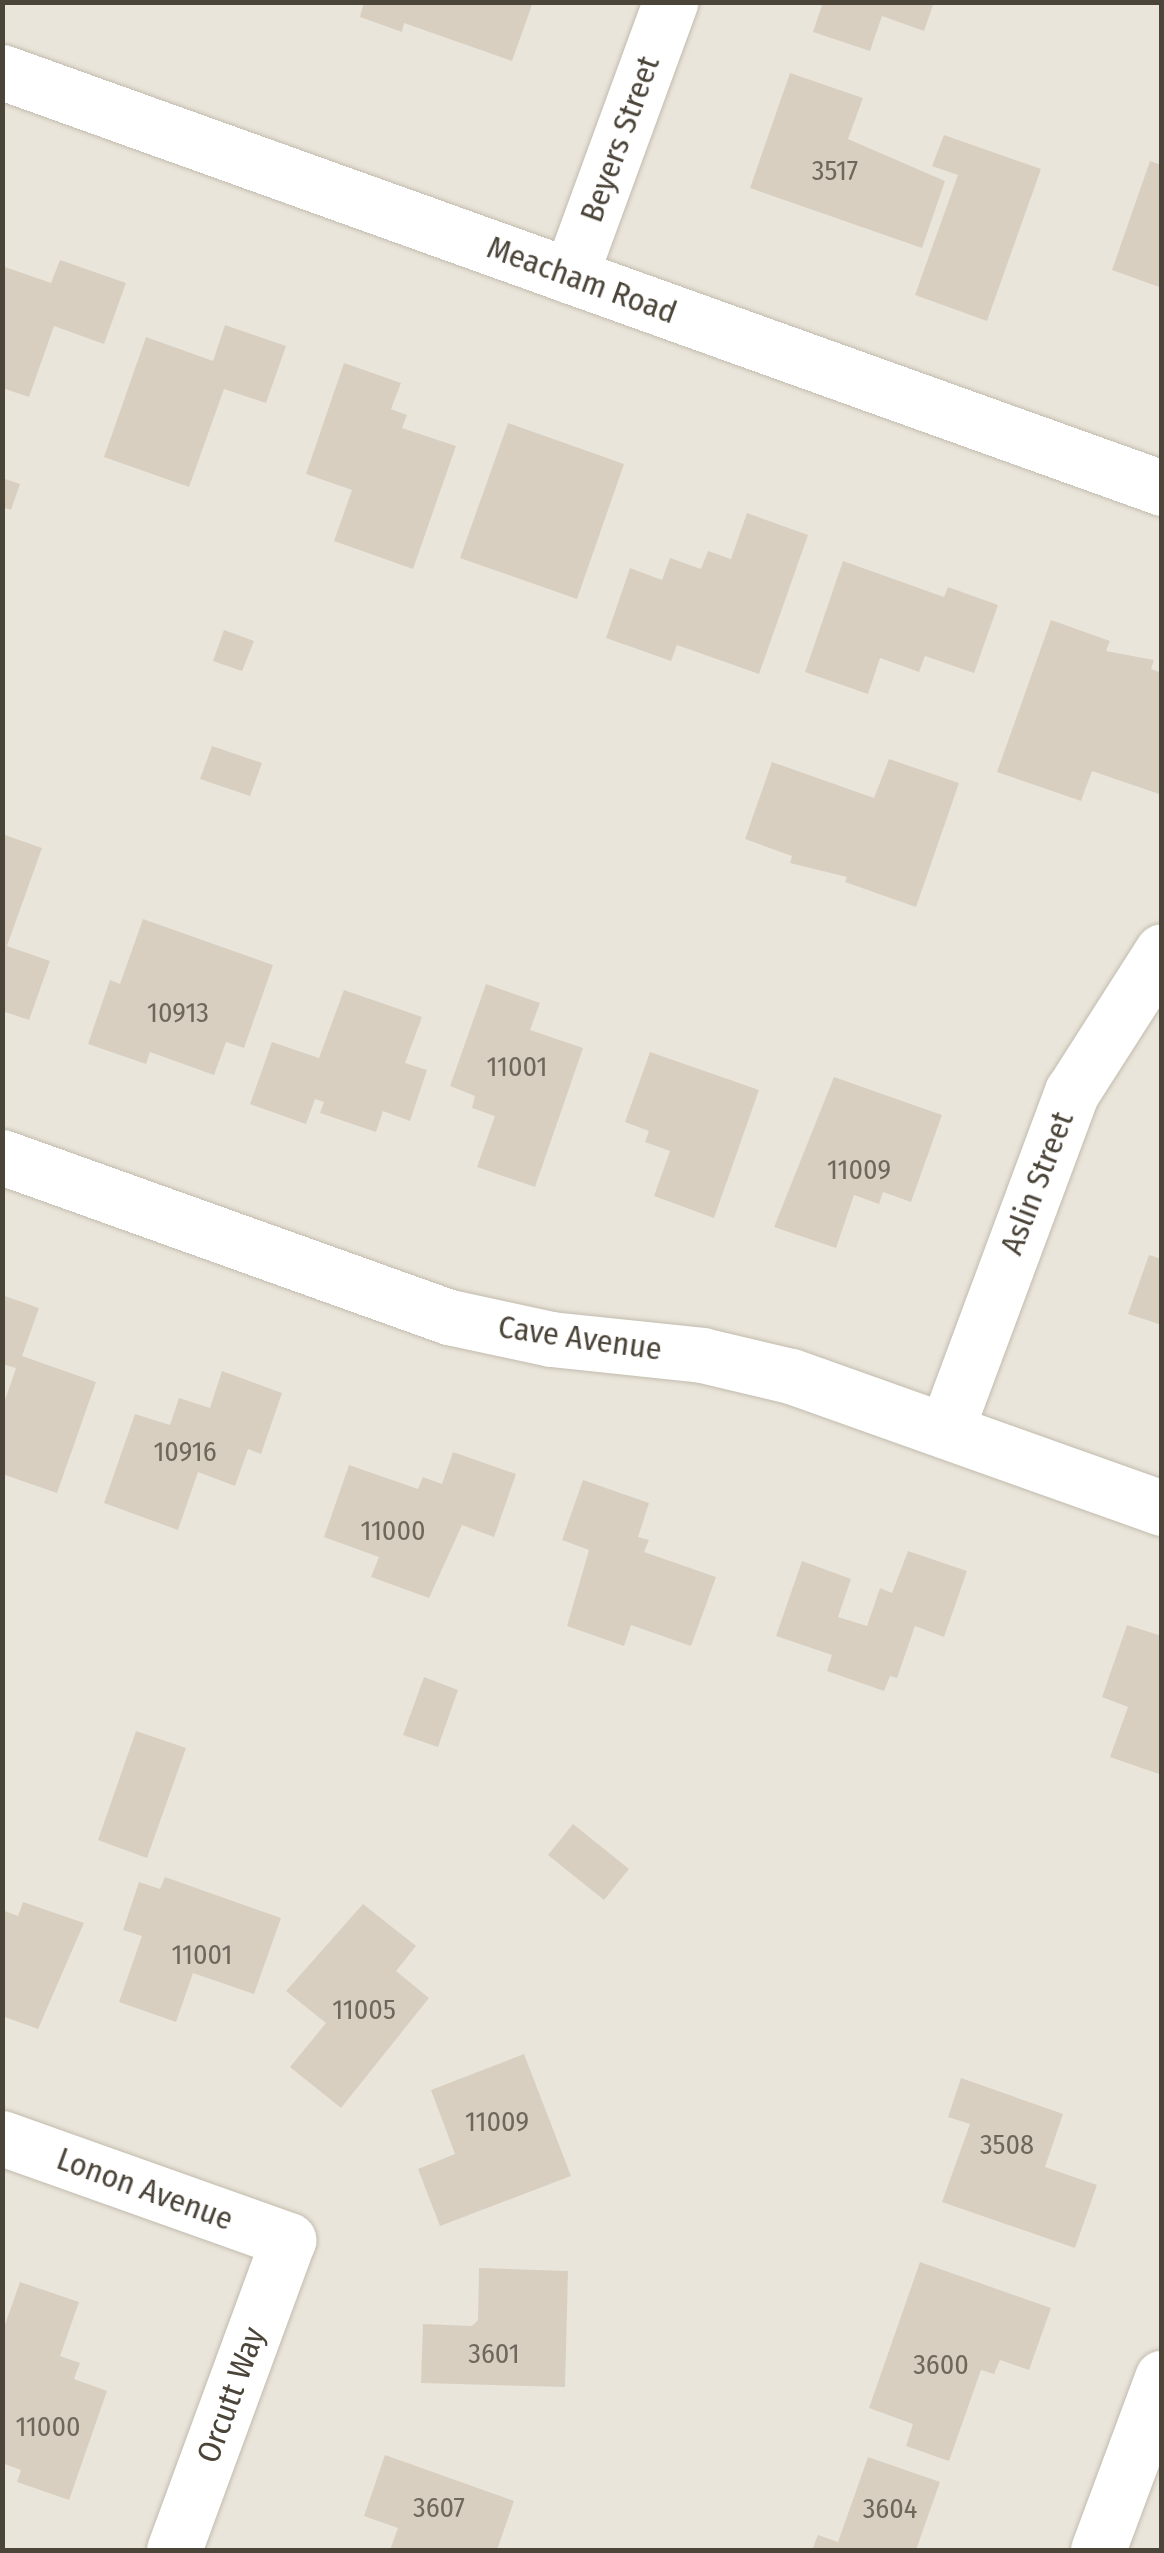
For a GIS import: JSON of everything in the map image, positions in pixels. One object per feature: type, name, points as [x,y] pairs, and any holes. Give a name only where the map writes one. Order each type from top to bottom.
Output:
[{"type":"street","name":"Beyers Street","points":[[570,276],[670,2]]},
{"type":"street","name":"Meacham Road","points":[[2,72],[1162,488]]},
{"type":"street","name":"Aslin Street","points":[[946,1430],[1072,1092],[1162,951]]},
{"type":"street","name":"Cave Avenue","points":[[2,1157],[448,1317],[551,1339],[702,1355],[792,1376],[1162,1508]]},
{"type":"street","name":"Lonon Avenue","points":[[2,2138],[288,2240]]},
{"type":"street","name":"Orcutt Way","points":[[174,2550],[288,2240]]},
{"type":"street","points":[[1115,2546],[1162,2378]]},
{"type":"shaded area","points":[[3,3],[1161,3],[1161,2550],[3,2550]]},
{"type":"building","points":[[364,2],[533,2],[512,61],[404,23],[402,32],[360,17]]},
{"type":"building","points":[[823,2],[934,2],[924,31],[882,16],[870,51],[813,32]]},
{"type":"building","points":[[790,73],[863,98],[848,139],[945,181],[922,248],[750,188]]},
{"type":"building","points":[[944,135],[1041,169],[987,321],[915,295],[958,175],[932,166]]},
{"type":"building","points":[[1150,161],[1162,165],[1162,288],[1112,270]]},
{"type":"building","points":[[60,260],[126,283],[104,344],[54,326],[29,397],[2,388],[2,266],[51,283]]},
{"type":"building","points":[[225,325],[286,346],[266,403],[224,389],[189,487],[104,457],[146,337],[213,361]]},
{"type":"building","points":[[344,363],[401,383],[391,409],[407,415],[402,428],[456,446],[413,569],[334,541],[352,490],[306,474]]},
{"type":"building","points":[[508,423],[624,464],[577,599],[460,558]]},
{"type":"building","points":[[2,478],[20,484],[11,510],[2,507]]},
{"type":"building","points":[[747,513],[808,535],[759,674],[677,645],[671,661],[606,638],[630,568],[662,580],[670,558],[701,569],[708,551],[731,559]]},
{"type":"building","points":[[843,561],[944,597],[948,587],[998,605],[974,673],[925,656],[919,672],[880,658],[868,694],[805,672]]},
{"type":"building","points":[[1051,620],[1110,641],[1106,651],[1154,660],[1151,669],[1162,673],[1162,795],[1092,771],[1081,801],[997,772]]},
{"type":"building","points":[[224,630],[254,641],[242,671],[213,661]]},
{"type":"building","points":[[212,746],[262,763],[250,796],[200,779]]},
{"type":"building","points":[[889,759],[959,783],[916,907],[845,882],[847,877],[790,863],[792,856],[745,839],[772,762],[874,798]]},
{"type":"building","points":[[2,834],[42,848],[7,946],[50,961],[29,1020],[2,1011]]},
{"type":"building","points":[[143,919],[273,965],[244,1048],[226,1042],[214,1075],[150,1052],[146,1064],[88,1044],[110,980],[120,984]]},
{"type":"building","points":[[486,984],[540,1003],[530,1030],[583,1048],[535,1187],[477,1167],[495,1116],[472,1108],[475,1096],[450,1086]]},
{"type":"building","points":[[344,990],[422,1017],[405,1063],[427,1070],[410,1121],[383,1111],[376,1132],[320,1113],[324,1102],[315,1099],[306,1124],[250,1104],[272,1042],[319,1058]]},
{"type":"building","points":[[650,1052],[759,1090],[714,1218],[654,1196],[670,1151],[645,1142],[649,1131],[625,1122]]},
{"type":"building","points":[[834,1077],[942,1115],[911,1202],[883,1192],[879,1204],[854,1195],[836,1248],[774,1227]]},
{"type":"building","points":[[1149,1255],[1162,1259],[1162,1325],[1128,1314]]},
{"type":"building","points":[[2,1295],[39,1308],[22,1356],[96,1382],[57,1493],[2,1474],[2,1409],[16,1368],[2,1364]]},
{"type":"building","points":[[222,1371],[282,1393],[261,1454],[248,1449],[235,1486],[198,1472],[178,1530],[104,1503],[135,1414],[170,1425],[179,1398],[210,1408]]},
{"type":"building","points":[[453,1452],[516,1474],[494,1537],[462,1525],[429,1598],[371,1577],[379,1557],[324,1537],[349,1465],[418,1489],[423,1477],[442,1484]]},
{"type":"building","points":[[583,1480],[649,1503],[638,1537],[649,1540],[644,1552],[716,1577],[691,1646],[631,1625],[624,1646],[567,1626],[589,1550],[562,1540]]},
{"type":"building","points":[[908,1551],[967,1571],[944,1637],[915,1626],[897,1678],[890,1676],[884,1691],[827,1671],[832,1655],[776,1636],[802,1561],[851,1579],[838,1617],[867,1626],[880,1588],[892,1593]]},
{"type":"building","points":[[1127,1625],[1162,1636],[1162,1775],[1110,1757],[1128,1707],[1102,1697]]},
{"type":"building","points":[[424,1677],[458,1690],[438,1747],[403,1735]]},
{"type":"building","points":[[136,1731],[186,1748],[147,1858],[98,1840]]},
{"type":"building","points":[[573,1824],[629,1869],[604,1900],[548,1855]]},
{"type":"building","points":[[165,1877],[281,1918],[254,1994],[193,1973],[176,2022],[119,2002],[142,1936],[123,1930],[139,1882],[160,1889]]},
{"type":"building","points":[[23,1902],[84,1923],[38,2029],[2,2016],[2,1910],[18,1916]]},
{"type":"building","points":[[363,1904],[416,1946],[396,1971],[429,1998],[341,2108],[290,2067],[326,2023],[286,1991]]},
{"type":"building","points":[[524,2054],[571,2176],[440,2226],[418,2169],[455,2154],[431,2090]]},
{"type":"building","points":[[961,2078],[1063,2114],[1045,2167],[1097,2185],[1075,2248],[942,2202],[970,2124],[948,2117]]},
{"type":"building","points":[[920,2262],[1051,2308],[1029,2370],[1000,2360],[994,2374],[981,2370],[949,2461],[906,2446],[913,2424],[869,2408]]},
{"type":"building","points":[[479,2268],[568,2271],[565,2387],[421,2383],[423,2324],[472,2326],[478,2320]]},
{"type":"building","points":[[20,2282],[79,2302],[60,2356],[80,2363],[74,2379],[107,2391],[69,2500],[17,2482],[21,2470],[2,2463],[2,2333]]},
{"type":"building","points":[[385,2455],[514,2501],[497,2550],[390,2550],[398,2528],[364,2516]]},
{"type":"building","points":[[868,2457],[940,2482],[916,2550],[812,2550],[818,2535],[838,2542]]}]
